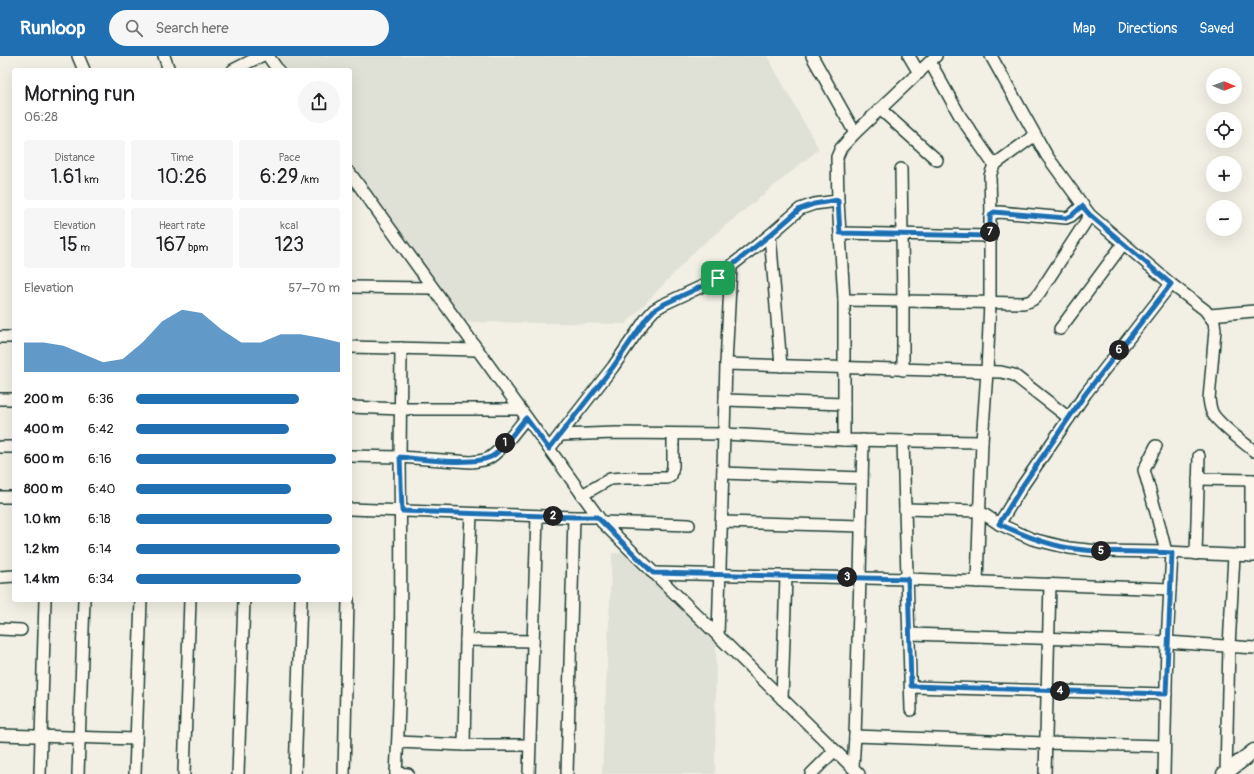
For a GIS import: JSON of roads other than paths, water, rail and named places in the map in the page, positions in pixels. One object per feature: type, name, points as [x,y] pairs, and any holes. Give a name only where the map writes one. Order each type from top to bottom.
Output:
[{"type":"street","points":[[78,56],[83,68]]},
{"type":"street","points":[[165,56],[168,68]]},
{"type":"street","points":[[237,68],[261,56]]},
{"type":"street","points":[[268,56],[277,68]]},
{"type":"street","points":[[812,56],[855,133]]},
{"type":"street","points":[[909,56],[919,73]]},
{"type":"street","points":[[991,56],[1047,156],[1082,206],[1123,244],[1210,315],[1214,322],[1215,330],[1209,399],[1210,408],[1213,415],[1220,422],[1254,451]]},
{"type":"street","points":[[844,440],[844,300],[837,157],[842,148],[855,133],[933,59],[960,116],[994,165]]},
{"type":"street","points":[[880,109],[937,160]]},
{"type":"street","points":[[977,582],[982,442],[990,302],[990,176],[994,165],[1035,135]]},
{"type":"street","points":[[901,169],[903,370]]},
{"type":"street","points":[[352,176],[599,520],[856,771]]},
{"type":"street","points":[[549,449],[613,367],[646,319],[654,310],[718,278],[800,209],[814,204],[838,200]]},
{"type":"street","points":[[991,214],[994,212],[999,212],[1066,218],[1071,216],[1082,206]]},
{"type":"street","points":[[844,300],[1029,302],[1036,298],[1090,215]]},
{"type":"street","points":[[840,233],[902,233],[990,236]]},
{"type":"street","points":[[770,235],[781,366]]},
{"type":"street","points":[[1060,329],[1123,244]]},
{"type":"street","points":[[718,636],[726,364],[731,266]]},
{"type":"street","points":[[999,524],[1023,485],[1086,393],[1171,284]]},
{"type":"street","points":[[352,287],[432,288]]},
{"type":"street","points":[[1210,315],[1254,311]]},
{"type":"street","points":[[0,337],[12,337]]},
{"type":"street","points":[[352,347],[477,350]]},
{"type":"street","points":[[401,348],[400,457],[402,511],[398,742],[396,774],[408,774]]},
{"type":"street","points":[[726,364],[1001,372],[1014,375],[1069,418]]},
{"type":"street","points":[[0,400],[12,399]]},
{"type":"street","points":[[725,400],[844,404]]},
{"type":"street","points":[[352,407],[523,413]]},
{"type":"street","points":[[352,456],[400,457],[471,462],[487,459],[494,454],[523,413]]},
{"type":"street","points":[[560,435],[615,433],[724,434],[844,440],[982,442]]},
{"type":"street","points":[[582,495],[610,479],[668,478],[671,476],[673,466],[673,434]]},
{"type":"street","points":[[856,771],[855,736],[863,440]]},
{"type":"street","points":[[903,441],[911,710]]},
{"type":"street","points":[[1156,446],[1144,470],[1169,553],[1170,589],[1167,642],[1164,774]]},
{"type":"street","points":[[0,447],[12,447]]},
{"type":"street","points":[[1196,554],[1199,456]]},
{"type":"street","points":[[723,473],[862,478]]},
{"type":"street","points":[[905,509],[980,511],[999,524],[1032,539],[1069,548],[1098,551],[1252,556],[1253,480],[1198,479]]},
{"type":"street","points":[[0,497],[12,497]]},
{"type":"street","points":[[352,509],[574,517],[599,520],[689,525]]},
{"type":"street","points":[[464,745],[471,514]]},
{"type":"street","points":[[529,774],[537,516]]},
{"type":"street","points":[[567,774],[574,517]]},
{"type":"street","points":[[721,522],[861,526]]},
{"type":"street","points":[[1225,774],[1229,646],[1234,556]]},
{"type":"street","points":[[653,573],[908,579],[1170,589]]},
{"type":"street","points":[[0,577],[12,576]]},
{"type":"street","points":[[782,699],[786,576]]},
{"type":"street","points":[[1045,774],[1046,690],[1050,584]]},
{"type":"street","points":[[40,774],[46,602]]},
{"type":"street","points":[[78,774],[84,602]]},
{"type":"street","points":[[135,774],[140,602]]},
{"type":"street","points":[[184,774],[190,602]]},
{"type":"street","points":[[238,774],[244,602]]},
{"type":"street","points":[[295,774],[301,602]]},
{"type":"street","points":[[344,774],[348,602]]},
{"type":"street","points":[[0,629],[21,630]]},
{"type":"street","points":[[909,634],[1167,642],[1254,648]]},
{"type":"street","points":[[466,640],[534,641]]},
{"type":"street","points":[[911,686],[1166,694]]},
{"type":"street","points":[[0,735],[136,739]]},
{"type":"street","points":[[855,736],[1045,744],[1164,746]]},
{"type":"street","points":[[398,742],[464,745],[529,745]]},
{"type":"street","points":[[811,774],[834,751]]},
{"type":"street","points":[[1225,774],[1254,751]]}]
